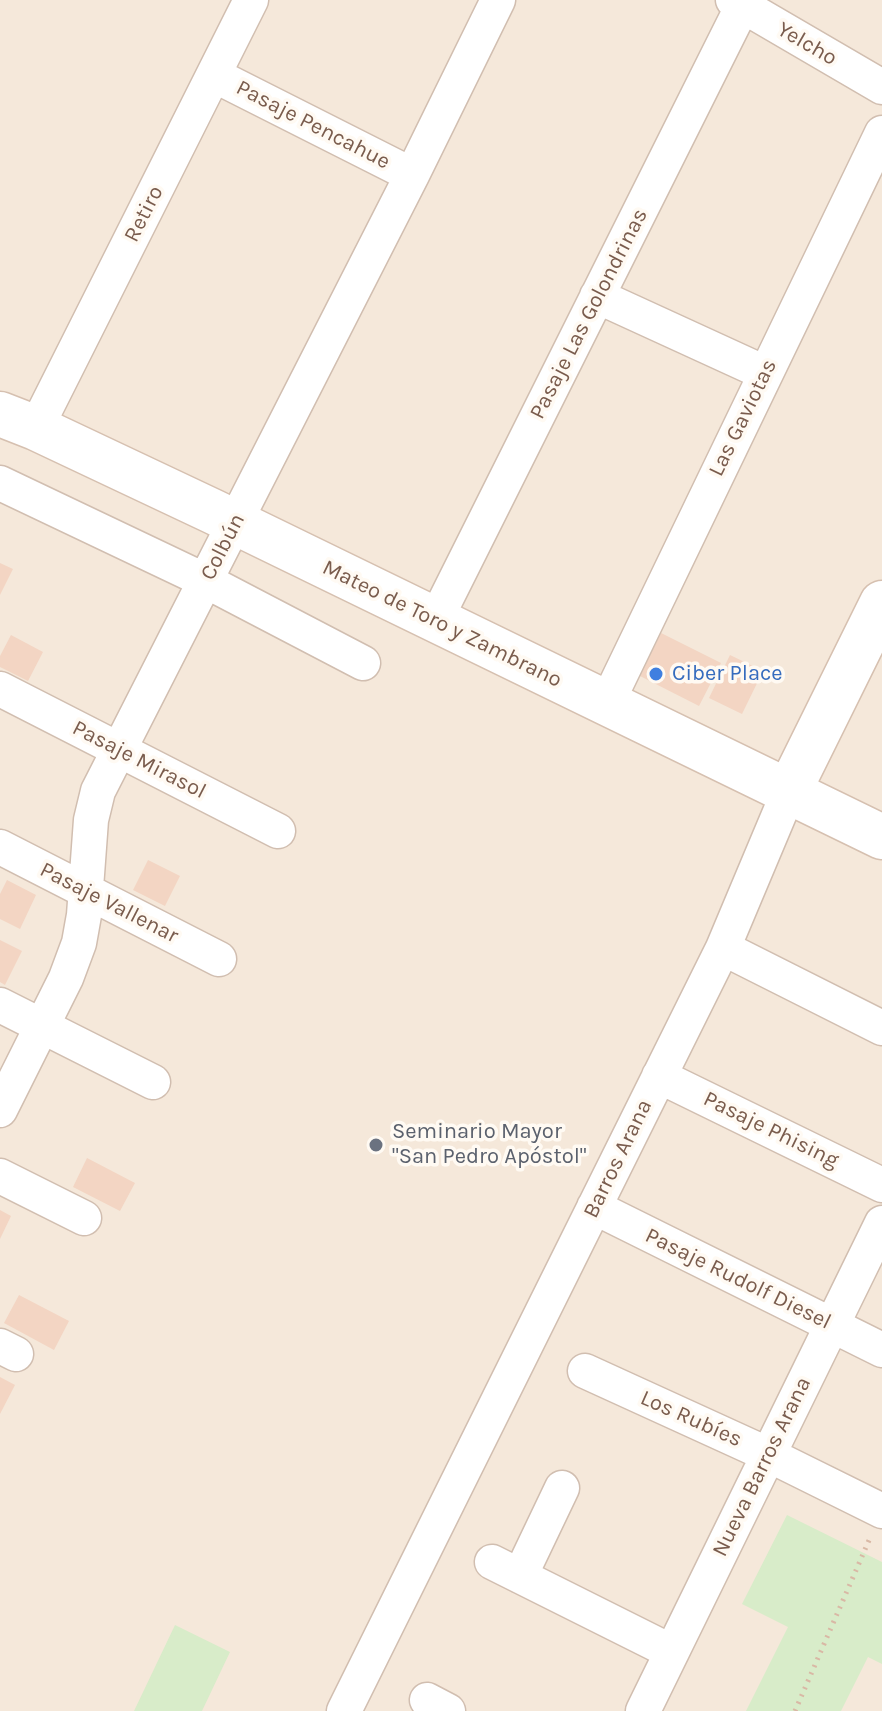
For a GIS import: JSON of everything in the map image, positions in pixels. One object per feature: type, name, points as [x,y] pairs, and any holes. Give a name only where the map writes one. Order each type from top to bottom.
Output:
[{"type":"street","name":"Retiro","points":[[18,421],[214,75],[251,0]]},
{"type":"street","name":"Colbún","points":[[0,1110],[75,959],[84,915],[91,820],[98,791],[236,524],[498,0]]},
{"type":"street","name":"Yelcho","points":[[737,4],[882,87]]},
{"type":"street","name":"Pasaje Las Golondrinas","points":[[435,621],[597,296],[737,4]]},
{"type":"street","name":"Pasaje Pencahue","points":[[214,75],[412,175]]},
{"type":"street","name":"Las Gaviotas","points":[[606,705],[882,133]]},
{"type":"street","points":[[597,296],[765,373]]},
{"type":"street","name":"Mateo de Toro y Zambrano","points":[[18,421],[882,837]]},
{"type":"street","points":[[0,483],[206,581],[363,663]]},
{"type":"street","name":"Barros Arana","points":[[344,1711],[723,948],[789,791],[882,603]]},
{"type":"street","name":"Pasaje Mirasol","points":[[0,689],[278,831]]},
{"type":"street","name":"Pasaje Vallenar","points":[[0,847],[219,959]]},
{"type":"street","points":[[723,948],[882,1028]]},
{"type":"street","points":[[0,1005],[153,1082]]},
{"type":"street","name":"Pasaje Phising","points":[[659,1076],[882,1185]]},
{"type":"street","points":[[0,1176],[84,1218]]},
{"type":"street","name":"Pasaje Rudolf Diesel","points":[[594,1207],[882,1350]]},
{"type":"street","name":"Nueva Barros Arana","points":[[643,1711],[882,1223]]},
{"type":"street","name":"Los Rubíes","points":[[585,1371],[769,1455],[879,1518]]},
{"type":"street","points":[[562,1488],[506,1569],[672,1652]]},
{"type":"path","points":[[795,1711],[879,1518]]},
{"type":"shaded area","points":[[0,0],[882,0],[882,1711],[0,1711]]},
{"type":"green space","points":[[787,1515],[882,1562],[882,1664],[868,1657],[841,1711],[746,1711],[788,1627],[742,1604]]},
{"type":"green space","points":[[175,1625],[230,1652],[202,1711],[134,1711]]},
{"type":"building","points":[[0,563],[13,569],[0,595]]},
{"type":"building","points":[[661,633],[721,663],[699,706],[640,676]]},
{"type":"building","points":[[11,635],[43,652],[28,681],[0,667],[0,656]]},
{"type":"building","points":[[730,655],[763,671],[742,714],[709,698]]},
{"type":"building","points":[[148,860],[180,876],[165,906],[133,890]]},
{"type":"building","points":[[7,880],[36,895],[20,929],[0,919],[0,894]]},
{"type":"building","points":[[0,940],[22,951],[5,985],[0,982]]},
{"type":"building","points":[[87,1158],[135,1183],[120,1211],[73,1187]]},
{"type":"building","points":[[0,1210],[11,1216],[0,1239]]},
{"type":"building","points":[[19,1295],[69,1321],[54,1350],[4,1323]]},
{"type":"building","points":[[0,1377],[15,1385],[0,1414]]},
{"type":"place","name":"Ciber Place","points":[[656,674]]},
{"type":"place","name":"Seminario Mayor \"San Pedro Apóstol\"","points":[[376,1145]]}]
